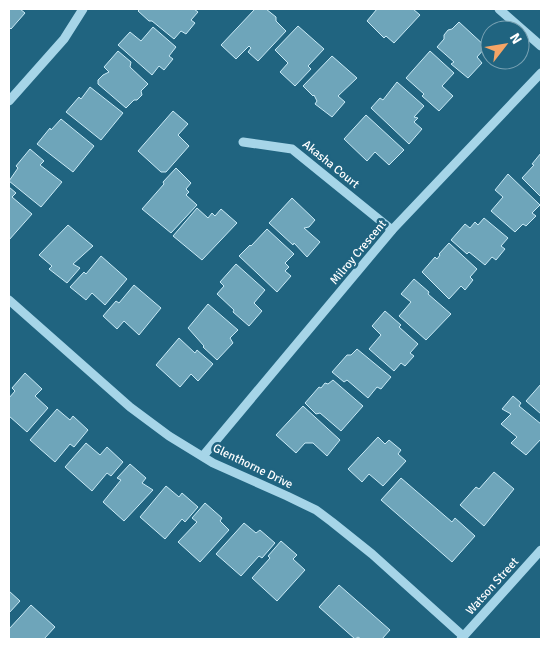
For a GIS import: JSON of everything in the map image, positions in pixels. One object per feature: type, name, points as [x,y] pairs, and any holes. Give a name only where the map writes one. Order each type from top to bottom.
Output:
[{"type":"street","points":[[9,101],[60,44],[83,9]]},
{"type":"street","points":[[499,9],[541,46]]},
{"type":"street","name":"Milroy Crescent","points":[[203,456],[392,230],[541,73]]},
{"type":"street","name":"Akasha Court","points":[[243,142],[292,149],[392,230]]},
{"type":"street","name":"Glenthorne Drive","points":[[9,300],[130,407],[169,436],[213,463],[316,510],[372,554],[462,638]]},
{"type":"street","name":"Watson Street","points":[[462,638],[541,550]]},
{"type":"building","points":[[9,9],[20,9],[25,13],[11,29],[9,27]]},
{"type":"building","points":[[140,9],[194,9],[198,12],[191,20],[195,23],[186,34],[181,31],[174,39],[152,21],[149,21],[138,11]]},
{"type":"building","points":[[255,9],[266,9],[276,17],[276,21],[286,31],[258,61],[248,52],[251,48],[249,46],[236,59],[221,45]]},
{"type":"building","points":[[377,9],[413,9],[420,15],[394,43],[386,36],[384,38],[367,21]]},
{"type":"building","points":[[459,22],[480,41],[480,54],[477,57],[480,61],[480,65],[468,78],[451,64],[454,62],[437,47],[444,39],[444,35],[448,30],[452,29]]},
{"type":"building","points":[[298,26],[324,49],[308,66],[311,69],[295,86],[280,72],[288,63],[275,50]]},
{"type":"building","points":[[153,27],[176,47],[169,56],[173,59],[164,70],[159,66],[152,75],[118,45],[130,32],[141,41]]},
{"type":"building","points":[[118,51],[131,62],[130,67],[148,84],[141,91],[142,95],[126,108],[98,84],[98,80],[109,72],[104,67]]},
{"type":"building","points":[[430,51],[454,73],[442,86],[453,96],[439,111],[406,78]]},
{"type":"building","points":[[332,56],[357,78],[338,96],[345,102],[332,117],[315,104],[317,101],[314,95],[303,86]]},
{"type":"building","points":[[397,82],[424,106],[414,117],[418,118],[414,122],[422,129],[409,144],[371,108],[380,98],[383,100]]},
{"type":"building","points":[[90,87],[123,113],[101,140],[66,112],[79,97],[81,99]]},
{"type":"building","points":[[173,111],[188,124],[178,135],[189,146],[166,172],[161,172],[138,151]]},
{"type":"building","points":[[366,115],[404,150],[389,165],[375,152],[367,161],[344,139]]},
{"type":"building","points":[[61,119],[94,146],[73,172],[37,144],[50,128],[51,130]]},
{"type":"building","points":[[30,149],[44,161],[40,165],[62,182],[41,207],[9,181],[18,168],[16,166]]},
{"type":"building","points":[[541,153],[541,197],[522,178],[534,165],[532,164]]},
{"type":"building","points":[[176,168],[191,183],[186,189],[189,192],[186,195],[197,205],[171,233],[142,209]]},
{"type":"building","points":[[508,174],[540,205],[532,213],[536,216],[526,226],[523,224],[515,232],[491,211],[503,197],[495,190]]},
{"type":"building","points":[[9,187],[16,193],[12,197],[32,214],[9,240]]},
{"type":"building","points":[[292,198],[315,220],[309,227],[304,228],[320,242],[307,257],[294,243],[293,245],[269,223]]},
{"type":"building","points":[[197,208],[208,218],[212,213],[215,216],[221,209],[237,223],[202,260],[173,236]]},
{"type":"building","points":[[484,218],[508,238],[501,246],[505,249],[496,260],[492,257],[485,265],[469,252],[467,254],[451,240],[465,224],[470,228],[475,222],[478,225]]},
{"type":"building","points":[[68,225],[93,246],[73,264],[80,268],[67,283],[49,269],[52,266],[39,255]]},
{"type":"building","points":[[267,229],[294,254],[285,263],[289,267],[285,271],[291,276],[277,292],[239,256]]},
{"type":"building","points":[[449,243],[477,269],[470,277],[473,280],[465,290],[461,286],[449,299],[422,272],[435,257],[437,259]]},
{"type":"building","points":[[101,256],[127,279],[105,305],[92,293],[86,300],[70,287],[84,272],[86,274]]},
{"type":"building","points":[[236,264],[265,290],[254,303],[262,311],[249,326],[217,294],[224,286],[220,282]]},
{"type":"building","points":[[414,279],[451,314],[426,340],[399,316],[411,302],[401,294]]},
{"type":"building","points":[[134,285],[161,308],[139,335],[124,321],[117,329],[103,316],[116,301],[119,303]]},
{"type":"building","points":[[208,304],[238,330],[230,338],[233,343],[217,360],[203,347],[188,328]]},
{"type":"building","points":[[385,311],[418,344],[410,353],[414,356],[405,366],[401,363],[394,371],[369,349],[381,335],[372,326]]},
{"type":"building","points":[[179,338],[195,353],[197,350],[213,364],[198,381],[191,374],[180,387],[156,365]]},
{"type":"building","points":[[357,349],[391,377],[381,389],[377,387],[368,398],[347,380],[344,382],[332,372],[347,355],[351,355]]},
{"type":"building","points":[[25,373],[42,389],[35,396],[48,408],[27,432],[9,416],[9,398],[15,391],[12,388]]},
{"type":"building","points":[[333,380],[363,406],[341,431],[320,413],[316,414],[305,403],[319,387],[321,388],[325,383],[328,384]]},
{"type":"building","points":[[541,384],[541,414],[526,401]]},
{"type":"building","points":[[513,396],[521,403],[519,406],[541,424],[541,439],[526,455],[511,443],[517,437],[501,424],[511,414],[502,409]]},
{"type":"building","points":[[303,406],[340,440],[327,456],[313,443],[305,443],[296,453],[276,435]]},
{"type":"building","points":[[57,409],[70,420],[73,416],[88,430],[74,447],[70,444],[55,462],[30,440]]},
{"type":"building","points":[[378,437],[385,444],[389,440],[401,450],[398,454],[406,461],[383,486],[369,474],[362,482],[348,469]]},
{"type":"building","points":[[86,443],[100,455],[107,447],[123,462],[111,476],[107,473],[92,491],[65,467]]},
{"type":"building","points":[[130,464],[146,478],[142,483],[153,490],[124,521],[103,502],[121,480],[117,478]]},
{"type":"building","points":[[494,472],[514,489],[484,526],[460,505],[476,487],[479,489]]},
{"type":"building","points":[[401,478],[452,522],[455,518],[475,536],[452,562],[381,500]]},
{"type":"building","points":[[166,486],[179,497],[182,493],[198,507],[185,522],[182,519],[165,539],[140,517]]},
{"type":"building","points":[[205,503],[222,518],[220,521],[229,530],[200,562],[178,542],[197,522],[192,518]]},
{"type":"building","points":[[244,523],[256,533],[260,530],[275,543],[262,558],[259,556],[241,576],[216,554]]},
{"type":"building","points":[[281,541],[297,555],[293,559],[305,570],[277,601],[252,578],[270,558],[268,556]]},
{"type":"building","points":[[339,585],[390,630],[382,639],[361,639],[358,637],[355,639],[319,607]]},
{"type":"building","points":[[9,591],[20,601],[9,613]]},
{"type":"building","points":[[31,605],[55,627],[44,639],[9,639],[9,629]]}]
